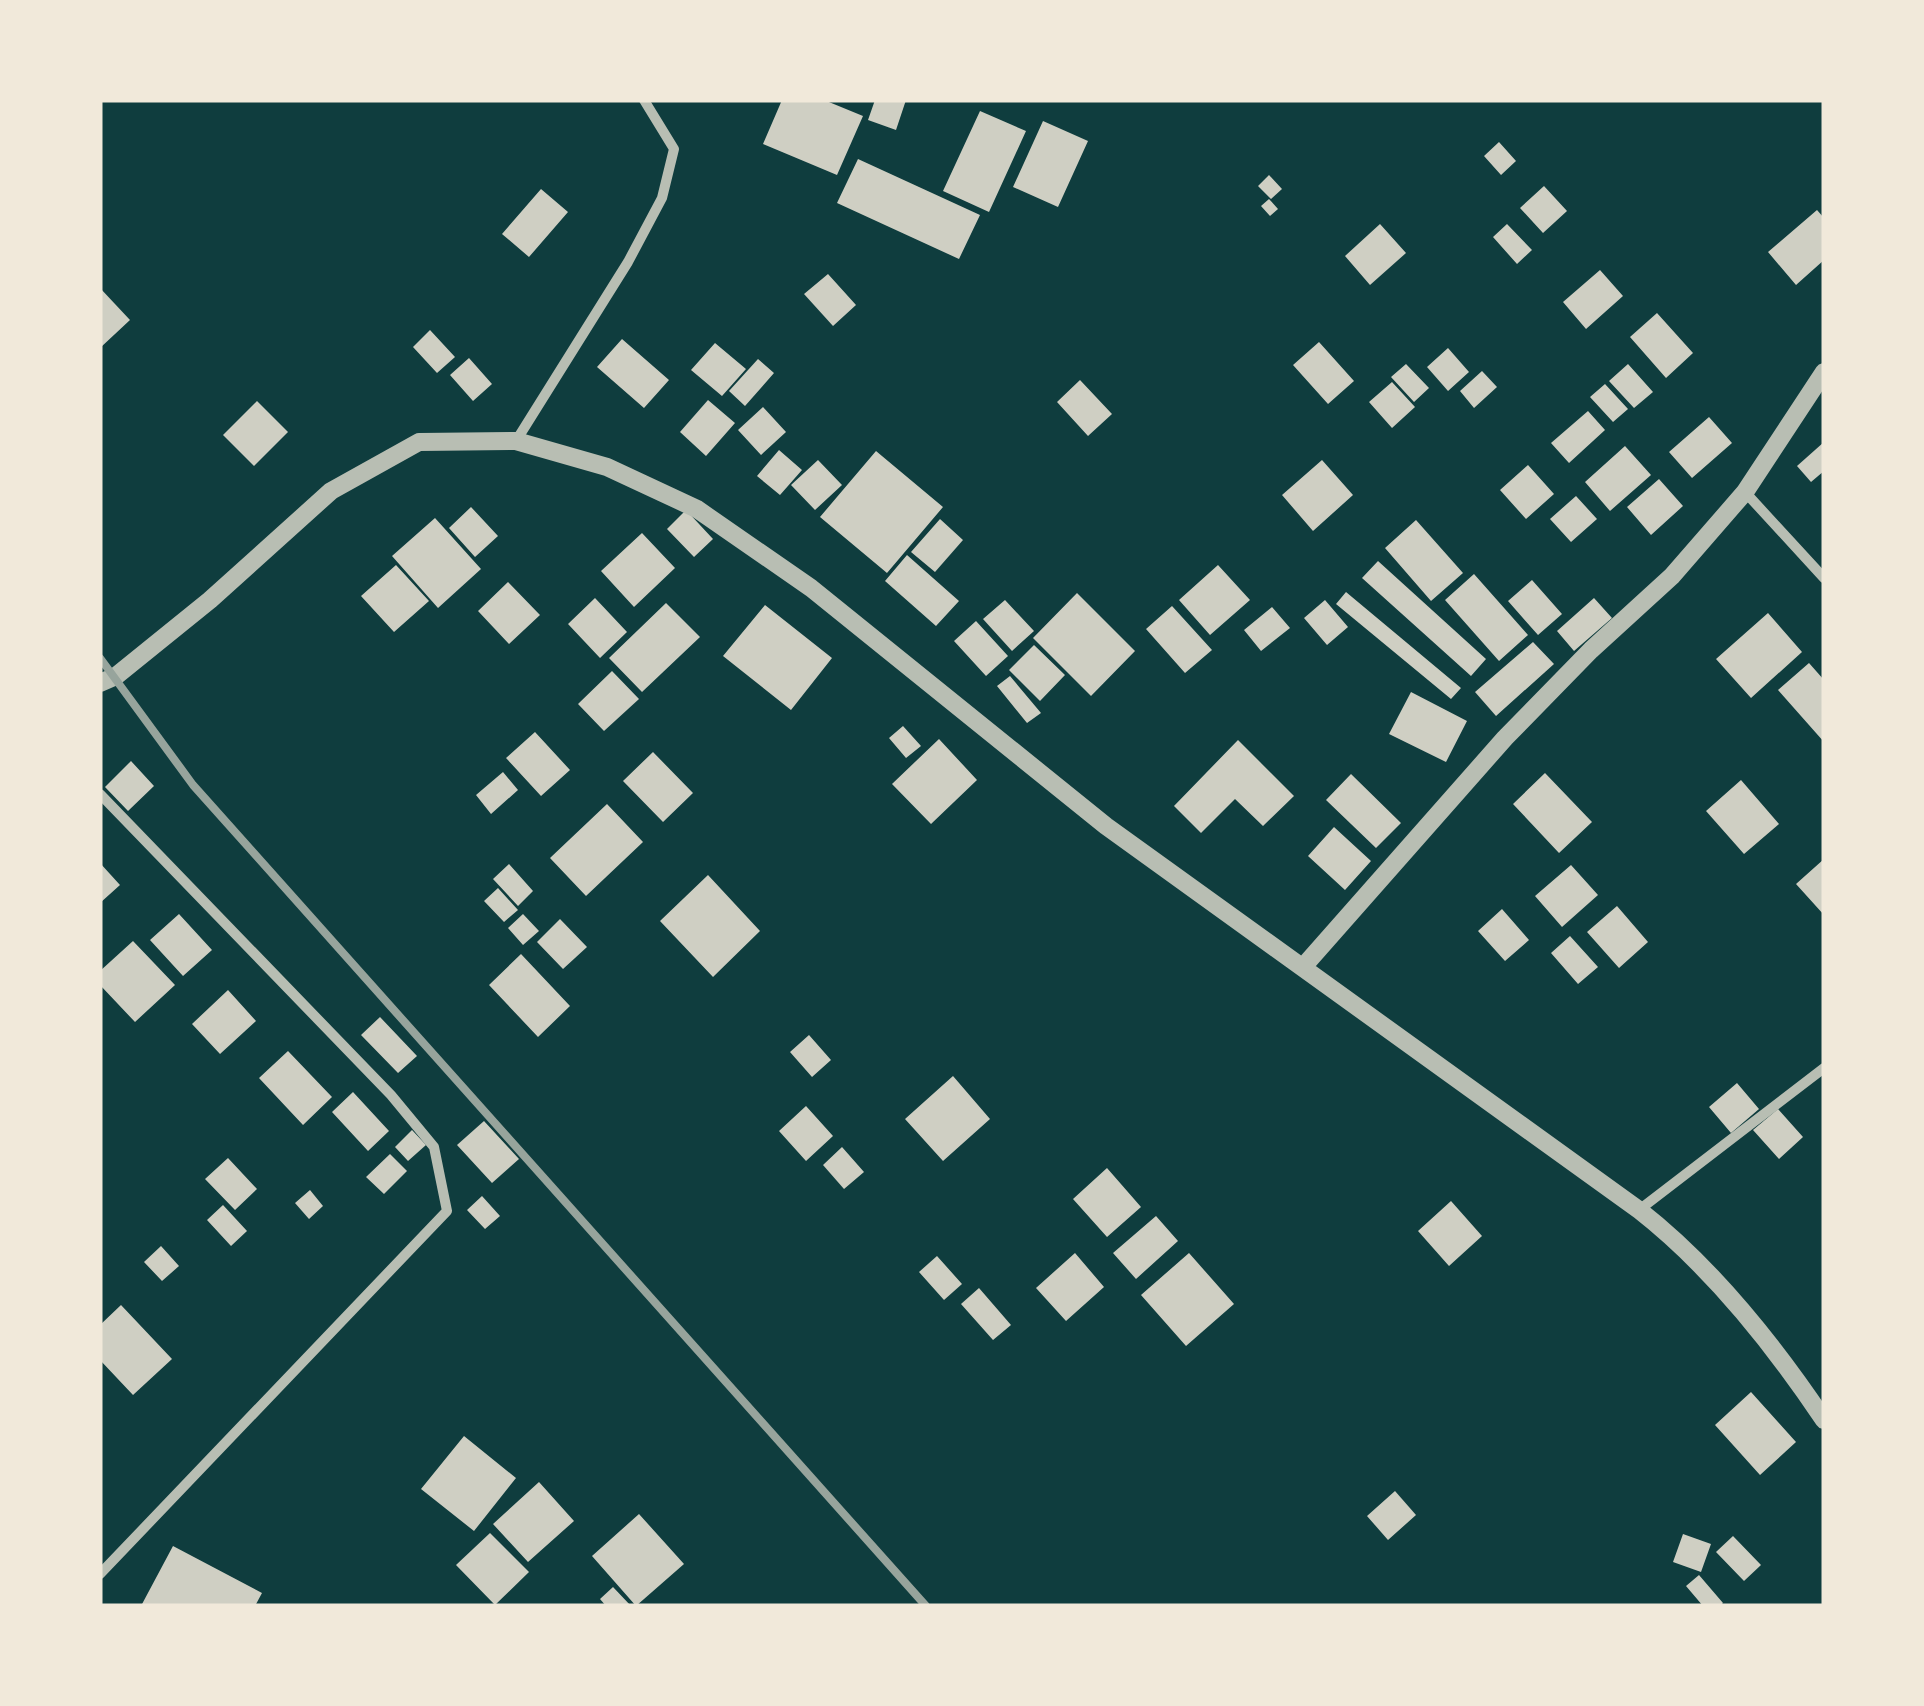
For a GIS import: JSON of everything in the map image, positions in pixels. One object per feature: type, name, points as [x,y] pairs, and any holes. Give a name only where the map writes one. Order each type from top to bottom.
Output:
[{"type":"street","points":[[516,440],[662,198],[674,150],[644,100]]},
{"type":"street","points":[[1303,967],[1505,738],[1590,650],[1672,576],[1745,492],[1824,372]]},
{"type":"street","points":[[100,683],[116,676],[210,600],[331,491],[419,442],[516,440],[607,467],[697,509],[811,588],[1106,826],[1640,1210],[1680,1242],[1718,1283],[1824,1420]]},
{"type":"street","points":[[1745,492],[1824,578]]},
{"type":"street","points":[[100,794],[391,1094],[434,1148],[447,1211],[100,1574]]},
{"type":"street","points":[[1640,1210],[1824,1068]]},
{"type":"building","points":[[782,100],[824,100],[863,116],[837,175],[763,144]]},
{"type":"building","points":[[875,100],[906,100],[896,130],[868,120]]},
{"type":"building","points":[[980,111],[1026,131],[989,212],[943,191]]},
{"type":"building","points":[[1043,121],[1088,141],[1058,207],[1013,187]]},
{"type":"building","points":[[1499,142],[1516,161],[1501,175],[1484,156]]},
{"type":"building","points":[[858,159],[980,215],[959,259],[837,203]]},
{"type":"building","points":[[1269,175],[1282,189],[1271,199],[1258,186]]},
{"type":"building","points":[[1544,186],[1567,211],[1543,233],[1520,208]]},
{"type":"building","points":[[541,189],[568,212],[529,257],[502,234]]},
{"type":"building","points":[[1269,199],[1278,209],[1270,216],[1261,206]]},
{"type":"building","points":[[1817,210],[1824,218],[1824,260],[1796,285],[1768,252]]},
{"type":"building","points":[[1380,224],[1406,253],[1370,285],[1345,256]]},
{"type":"building","points":[[1507,224],[1532,250],[1517,264],[1493,237]]},
{"type":"building","points":[[1600,270],[1623,296],[1586,329],[1563,302]]},
{"type":"building","points":[[828,274],[856,305],[833,326],[804,294]]},
{"type":"building","points":[[100,288],[130,320],[100,348]]},
{"type":"building","points":[[1657,313],[1693,353],[1666,378],[1630,337]]},
{"type":"building","points":[[430,330],[455,357],[437,373],[413,347]]},
{"type":"building","points":[[622,339],[669,380],[644,408],[597,367]]},
{"type":"building","points":[[1319,342],[1354,381],[1328,404],[1293,365]]},
{"type":"building","points":[[715,343],[746,369],[722,396],[691,370]]},
{"type":"building","points":[[1448,348],[1469,372],[1448,391],[1427,367]]},
{"type":"building","points":[[469,358],[492,384],[473,401],[450,375]]},
{"type":"building","points":[[758,359],[774,373],[745,406],[729,391]]},
{"type":"building","points":[[1406,364],[1429,388],[1414,402],[1391,377]]},
{"type":"building","points":[[1628,364],[1653,392],[1634,408],[1609,381]]},
{"type":"building","points":[[1482,371],[1497,387],[1474,408],[1460,391]]},
{"type":"building","points":[[1080,380],[1112,414],[1088,436],[1057,402]]},
{"type":"building","points":[[1392,382],[1415,407],[1392,428],[1369,402]]},
{"type":"building","points":[[1605,384],[1628,409],[1613,422],[1590,397]]},
{"type":"building","points":[[708,400],[735,423],[706,456],[680,432]]},
{"type":"building","points":[[257,401],[288,432],[254,466],[223,435]]},
{"type":"building","points":[[763,407],[786,432],[761,455],[738,430]]},
{"type":"building","points":[[1588,411],[1605,430],[1569,463],[1551,443]]},
{"type":"building","points":[[1709,417],[1732,443],[1692,478],[1669,452]]},
{"type":"building","points":[[1824,442],[1824,471],[1811,482],[1797,466]]},
{"type":"building","points":[[1625,446],[1651,475],[1610,511],[1585,482]]},
{"type":"building","points":[[779,450],[802,470],[780,495],[757,476]]},
{"type":"building","points":[[876,451],[943,507],[887,573],[820,517]]},
{"type":"building","points":[[818,460],[842,485],[815,510],[791,485]]},
{"type":"building","points":[[1322,460],[1353,495],[1313,531],[1282,495]]},
{"type":"building","points":[[1528,465],[1554,494],[1526,519],[1500,490]]},
{"type":"building","points":[[1659,479],[1683,506],[1651,535],[1627,507]]},
{"type":"building","points":[[1576,496],[1597,519],[1571,542],[1550,519]]},
{"type":"building","points":[[471,507],[498,536],[475,557],[449,528]]},
{"type":"building","points":[[686,510],[713,539],[694,557],[667,529]]},
{"type":"building","points":[[435,518],[481,569],[438,608],[392,556]]},
{"type":"building","points":[[940,519],[963,540],[935,572],[911,552]]},
{"type":"building","points":[[1416,520],[1463,573],[1431,601],[1385,548]]},
{"type":"building","points":[[642,533],[675,568],[634,607],[601,571]]},
{"type":"building","points":[[907,555],[959,601],[936,626],[885,581]]},
{"type":"building","points":[[1378,561],[1486,659],[1471,676],[1362,578]]},
{"type":"building","points":[[396,565],[429,601],[394,632],[361,596]]},
{"type":"building","points":[[1218,565],[1250,600],[1210,635],[1179,600]]},
{"type":"building","points":[[1474,574],[1528,635],[1499,661],[1445,600]]},
{"type":"building","points":[[1532,580],[1562,614],[1538,635],[1508,601]]},
{"type":"building","points":[[508,582],[540,615],[509,644],[478,611]]},
{"type":"building","points":[[1346,592],[1461,688],[1451,699],[1336,604]]},
{"type":"building","points":[[1077,593],[1135,651],[1091,696],[1033,638]]},
{"type":"building","points":[[595,598],[627,632],[600,658],[568,624]]},
{"type":"building","points":[[1594,598],[1612,618],[1574,651],[1557,631]]},
{"type":"building","points":[[1005,600],[1034,631],[1012,651],[983,619]]},
{"type":"building","points":[[1325,600],[1348,627],[1327,645],[1304,618]]},
{"type":"building","points":[[666,603],[700,637],[642,692],[609,658]]},
{"type":"building","points":[[765,605],[832,658],[791,710],[723,656]]},
{"type":"building","points":[[1172,606],[1212,650],[1185,673],[1146,629]]},
{"type":"building","points":[[1272,607],[1290,628],[1261,651],[1244,630]]},
{"type":"building","points":[[1768,613],[1802,652],[1751,698],[1716,659]]},
{"type":"building","points":[[976,621],[1008,656],[986,676],[954,641]]},
{"type":"building","points":[[1533,642],[1554,664],[1496,716],[1475,692]]},
{"type":"building","points":[[1034,645],[1065,675],[1040,701],[1009,670]]},
{"type":"building","points":[[1809,663],[1824,680],[1824,742],[1778,690]]},
{"type":"building","points":[[612,671],[639,699],[604,731],[578,704]]},
{"type":"building","points":[[1010,676],[1041,713],[1027,723],[997,686]]},
{"type":"building","points":[[1411,692],[1467,721],[1446,762],[1389,734]]},
{"type":"building","points":[[903,726],[921,746],[906,758],[889,738]]},
{"type":"building","points":[[535,732],[570,770],[541,796],[506,758]]},
{"type":"building","points":[[939,739],[977,780],[931,824],[892,784]]},
{"type":"building","points":[[1238,740],[1294,796],[1263,826],[1235,799],[1201,833],[1174,806]]},
{"type":"building","points":[[653,752],[693,793],[663,822],[623,781]]},
{"type":"building","points":[[131,761],[154,786],[128,811],[105,787]]},
{"type":"building","points":[[503,772],[518,790],[491,814],[476,795]]},
{"type":"building","points":[[1545,773],[1592,822],[1559,853],[1513,804]]},
{"type":"building","points":[[1351,774],[1401,823],[1376,848],[1326,800]]},
{"type":"building","points":[[1741,780],[1779,824],[1744,854],[1706,811]]},
{"type":"building","points":[[607,804],[643,842],[586,896],[550,858]]},
{"type":"building","points":[[1334,827],[1371,861],[1345,890],[1308,856]]},
{"type":"building","points":[[1824,859],[1824,915],[1796,884]]},
{"type":"building","points":[[100,863],[120,885],[100,903]]},
{"type":"building","points":[[509,864],[533,891],[518,906],[493,879]]},
{"type":"building","points":[[1571,865],[1598,895],[1562,927],[1535,896]]},
{"type":"building","points":[[708,875],[760,931],[713,977],[660,921]]},
{"type":"building","points":[[498,888],[518,910],[504,922],[484,901]]},
{"type":"building","points":[[1617,906],[1648,942],[1619,968],[1587,932]]},
{"type":"building","points":[[1502,909],[1529,940],[1505,961],[1478,931]]},
{"type":"building","points":[[179,914],[212,950],[183,976],[150,940]]},
{"type":"building","points":[[523,914],[539,931],[523,945],[508,928]]},
{"type":"building","points":[[560,919],[587,947],[563,969],[537,942]]},
{"type":"building","points":[[1570,936],[1598,967],[1578,984],[1551,953]]},
{"type":"building","points":[[133,941],[175,985],[135,1022],[100,985],[100,971]]},
{"type":"building","points":[[521,954],[570,1006],[538,1037],[489,985]]},
{"type":"building","points":[[228,990],[256,1021],[220,1054],[192,1024]]},
{"type":"building","points":[[380,1017],[417,1056],[398,1073],[361,1035]]},
{"type":"building","points":[[809,1035],[831,1060],[812,1077],[790,1052]]},
{"type":"building","points":[[288,1051],[332,1097],[303,1125],[259,1078]]},
{"type":"building","points":[[953,1076],[990,1119],[943,1161],[905,1119]]},
{"type":"building","points":[[1737,1083],[1759,1109],[1731,1133],[1709,1107]]},
{"type":"building","points":[[353,1092],[389,1131],[368,1151],[332,1112]]},
{"type":"building","points":[[806,1106],[833,1136],[806,1161],[779,1131]]},
{"type":"building","points":[[1778,1109],[1803,1137],[1779,1159],[1753,1130]]},
{"type":"building","points":[[484,1121],[519,1159],[492,1183],[457,1145]]},
{"type":"building","points":[[412,1130],[426,1145],[408,1161],[395,1147]]},
{"type":"building","points":[[842,1147],[864,1172],[844,1189],[823,1165]]},
{"type":"building","points":[[390,1154],[407,1171],[384,1194],[366,1177]]},
{"type":"building","points":[[228,1158],[257,1189],[235,1210],[205,1179]]},
{"type":"building","points":[[1107,1168],[1141,1207],[1107,1237],[1073,1199]]},
{"type":"building","points":[[310,1190],[323,1206],[309,1219],[295,1203]]},
{"type":"building","points":[[482,1196],[500,1216],[485,1229],[467,1210]]},
{"type":"building","points":[[1451,1201],[1482,1236],[1449,1266],[1418,1231]]},
{"type":"building","points":[[223,1205],[247,1231],[231,1246],[207,1220]]},
{"type":"building","points":[[1156,1216],[1178,1241],[1136,1279],[1113,1253]]},
{"type":"building","points":[[161,1246],[179,1266],[162,1281],[144,1262]]},
{"type":"building","points":[[1075,1253],[1104,1287],[1066,1321],[1036,1288]]},
{"type":"building","points":[[1189,1253],[1234,1304],[1186,1346],[1141,1295]]},
{"type":"building","points":[[937,1256],[962,1284],[944,1300],[919,1272]]},
{"type":"building","points":[[979,1288],[1011,1325],[993,1340],[961,1304]]},
{"type":"building","points":[[121,1305],[172,1359],[133,1395],[100,1360],[100,1325]]},
{"type":"building","points":[[1751,1392],[1796,1442],[1760,1475],[1715,1425]]},
{"type":"building","points":[[464,1436],[516,1478],[474,1531],[421,1489]]},
{"type":"building","points":[[539,1482],[574,1521],[528,1562],[493,1524]]},
{"type":"building","points":[[1395,1491],[1416,1515],[1388,1540],[1367,1516]]},
{"type":"building","points":[[639,1514],[684,1564],[636,1606],[592,1556]]},
{"type":"building","points":[[490,1533],[529,1572],[495,1605],[456,1565]]},
{"type":"building","points":[[1683,1534],[1711,1544],[1701,1572],[1673,1562]]},
{"type":"building","points":[[1733,1536],[1761,1565],[1744,1581],[1716,1552]]},
{"type":"building","points":[[173,1546],[262,1593],[255,1606],[141,1606]]},
{"type":"building","points":[[1699,1575],[1723,1603],[1720,1606],[1703,1606],[1686,1586]]},
{"type":"building","points":[[613,1587],[631,1606],[606,1606],[600,1599]]},
{"type":"railway","points":[[100,658],[193,785],[926,1606]]}]
